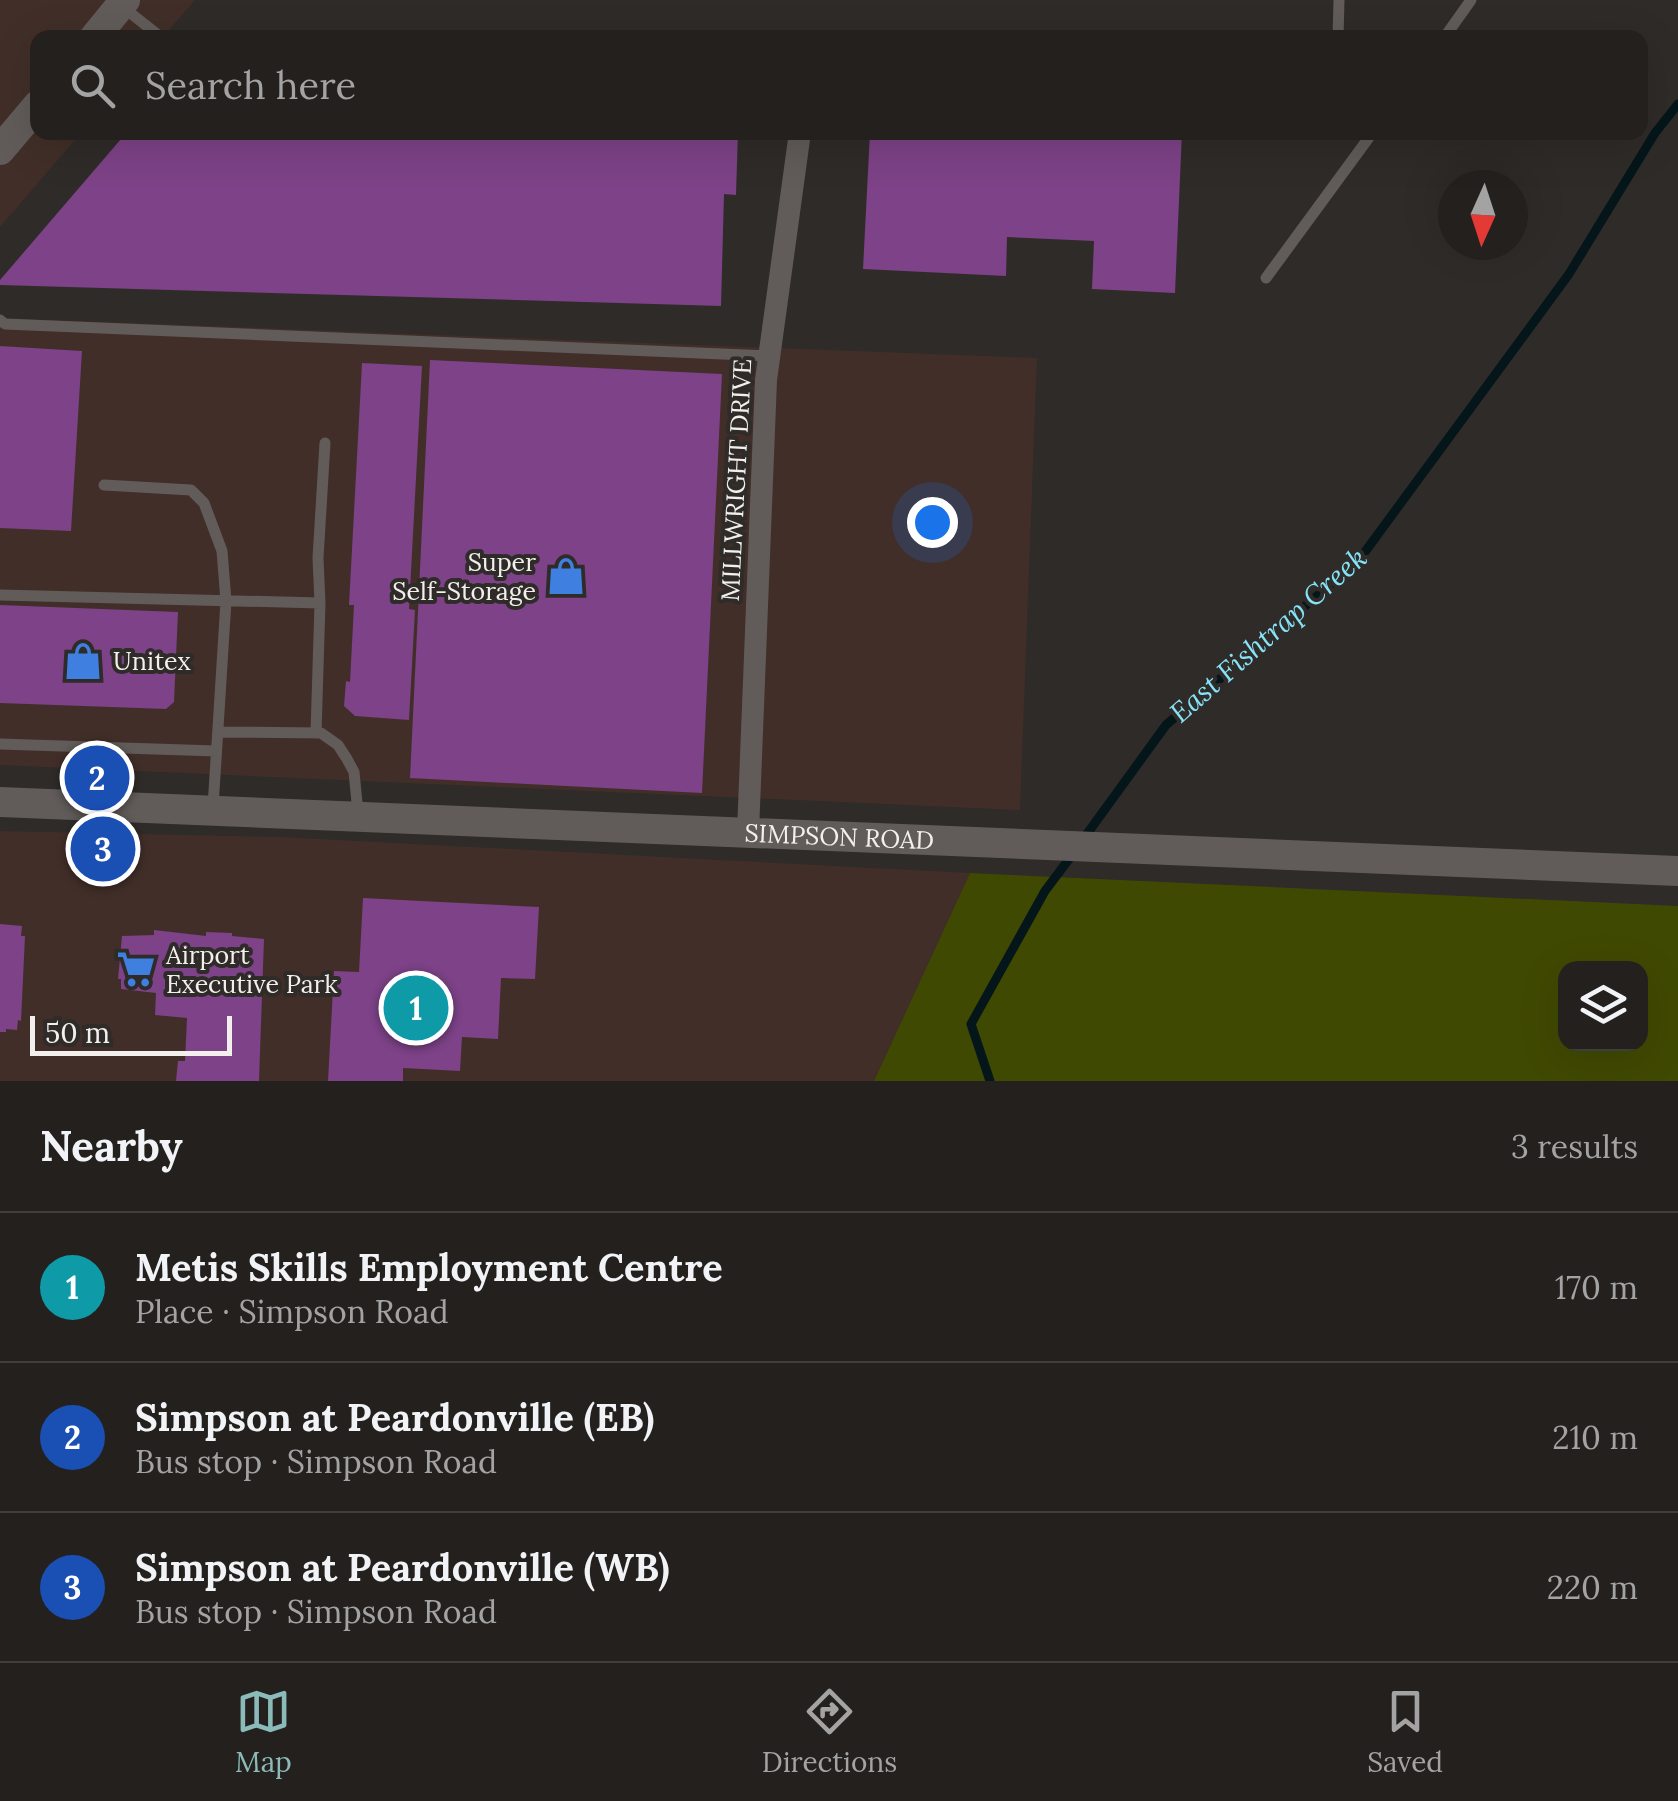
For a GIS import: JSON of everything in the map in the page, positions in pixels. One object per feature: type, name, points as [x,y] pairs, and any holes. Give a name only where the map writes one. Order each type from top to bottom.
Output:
[{"type":"main road","points":[[100,30],[123,2]]},
{"type":"main road","points":[[0,150],[30,114]]},
{"type":"main road","name":"SIMPSON ROAD","points":[[0,802],[1678,871]]},
{"type":"street","name":"MILLWRIGHT DRIVE","points":[[748,832],[769,356],[799,140]]},
{"type":"lane","points":[[1338,30],[1339,0]]},
{"type":"lane","points":[[1450,30],[1471,0]]},
{"type":"lane","points":[[123,2],[153,30]]},
{"type":"lane","points":[[1266,278],[1368,140]]},
{"type":"lane","points":[[0,320],[5,324],[769,356]]},
{"type":"lane","points":[[316,733],[318,558],[325,443]]},
{"type":"lane","points":[[104,486],[192,490],[204,504],[222,550],[226,601],[212,811]]},
{"type":"lane","points":[[0,594],[320,603]]},
{"type":"lane","points":[[218,732],[316,733],[338,744],[354,772],[358,817]]},
{"type":"lane","points":[[0,744],[216,751]]},
{"type":"shaded area","points":[[0,0],[195,0],[169,30],[30,30],[30,140],[75,140],[0,227]]},
{"type":"shaded area","points":[[0,318],[1037,358],[1020,810],[0,765]]},
{"type":"shaded area","points":[[0,831],[281,837],[970,873],[874,1081],[0,1081]]},
{"type":"green space","points":[[970,873],[1678,906],[1678,1081],[874,1081]]},
{"type":"building","points":[[120,140],[738,140],[736,195],[724,194],[721,306],[0,285],[0,280]]},
{"type":"building","points":[[870,140],[1182,140],[1175,293],[1092,289],[1094,241],[1007,237],[1006,276],[863,269]]},
{"type":"building","points":[[0,346],[82,351],[71,531],[0,528]]},
{"type":"building","name":"Super Self-Storage","points":[[430,360],[722,374],[702,793],[410,778]]},
{"type":"building","points":[[362,363],[422,366],[409,609],[415,610],[409,720],[355,716],[344,706],[346,681],[350,682],[354,605],[349,605]]},
{"type":"building","points":[[0,605],[178,612],[174,702],[166,709],[0,703]]},
{"type":"building","points":[[363,898],[539,907],[535,979],[501,978],[498,1039],[462,1037],[460,1071],[403,1068],[403,1081],[328,1081],[334,971],[359,972]]},
{"type":"building","points":[[0,924],[22,926],[21,936],[25,936],[21,1021],[18,1020],[17,1030],[6,1032],[0,1032]]},
{"type":"building","points":[[154,930],[206,936],[206,932],[232,933],[264,939],[259,1081],[176,1081],[178,1061],[185,1061],[187,1018],[155,1015],[156,993],[121,989],[118,979],[122,936],[154,935]]},
{"type":"waterway","name":"East Fishtrap Creek","points":[[1084,838],[1166,725],[1359,560],[1569,274],[1655,133],[1678,104]]},
{"type":"waterway","name":"East Fishtrap Creek","points":[[990,1081],[971,1024],[1045,891],[1072,855]]},
{"type":"place","name":"Super Self-Storage","points":[[566,576]]},
{"type":"place","name":"Unitex","points":[[83,661]]},
{"type":"place","name":"Simpson at Peardonville (EB)","points":[[97,778]]},
{"type":"place","name":"Simpson at Peardonville (WB)","points":[[103,849]]},
{"type":"place","name":"Airport Executive Park","points":[[136,969]]},
{"type":"place","name":"Metis Skills Employment Centre","points":[[416,1008]]}]
